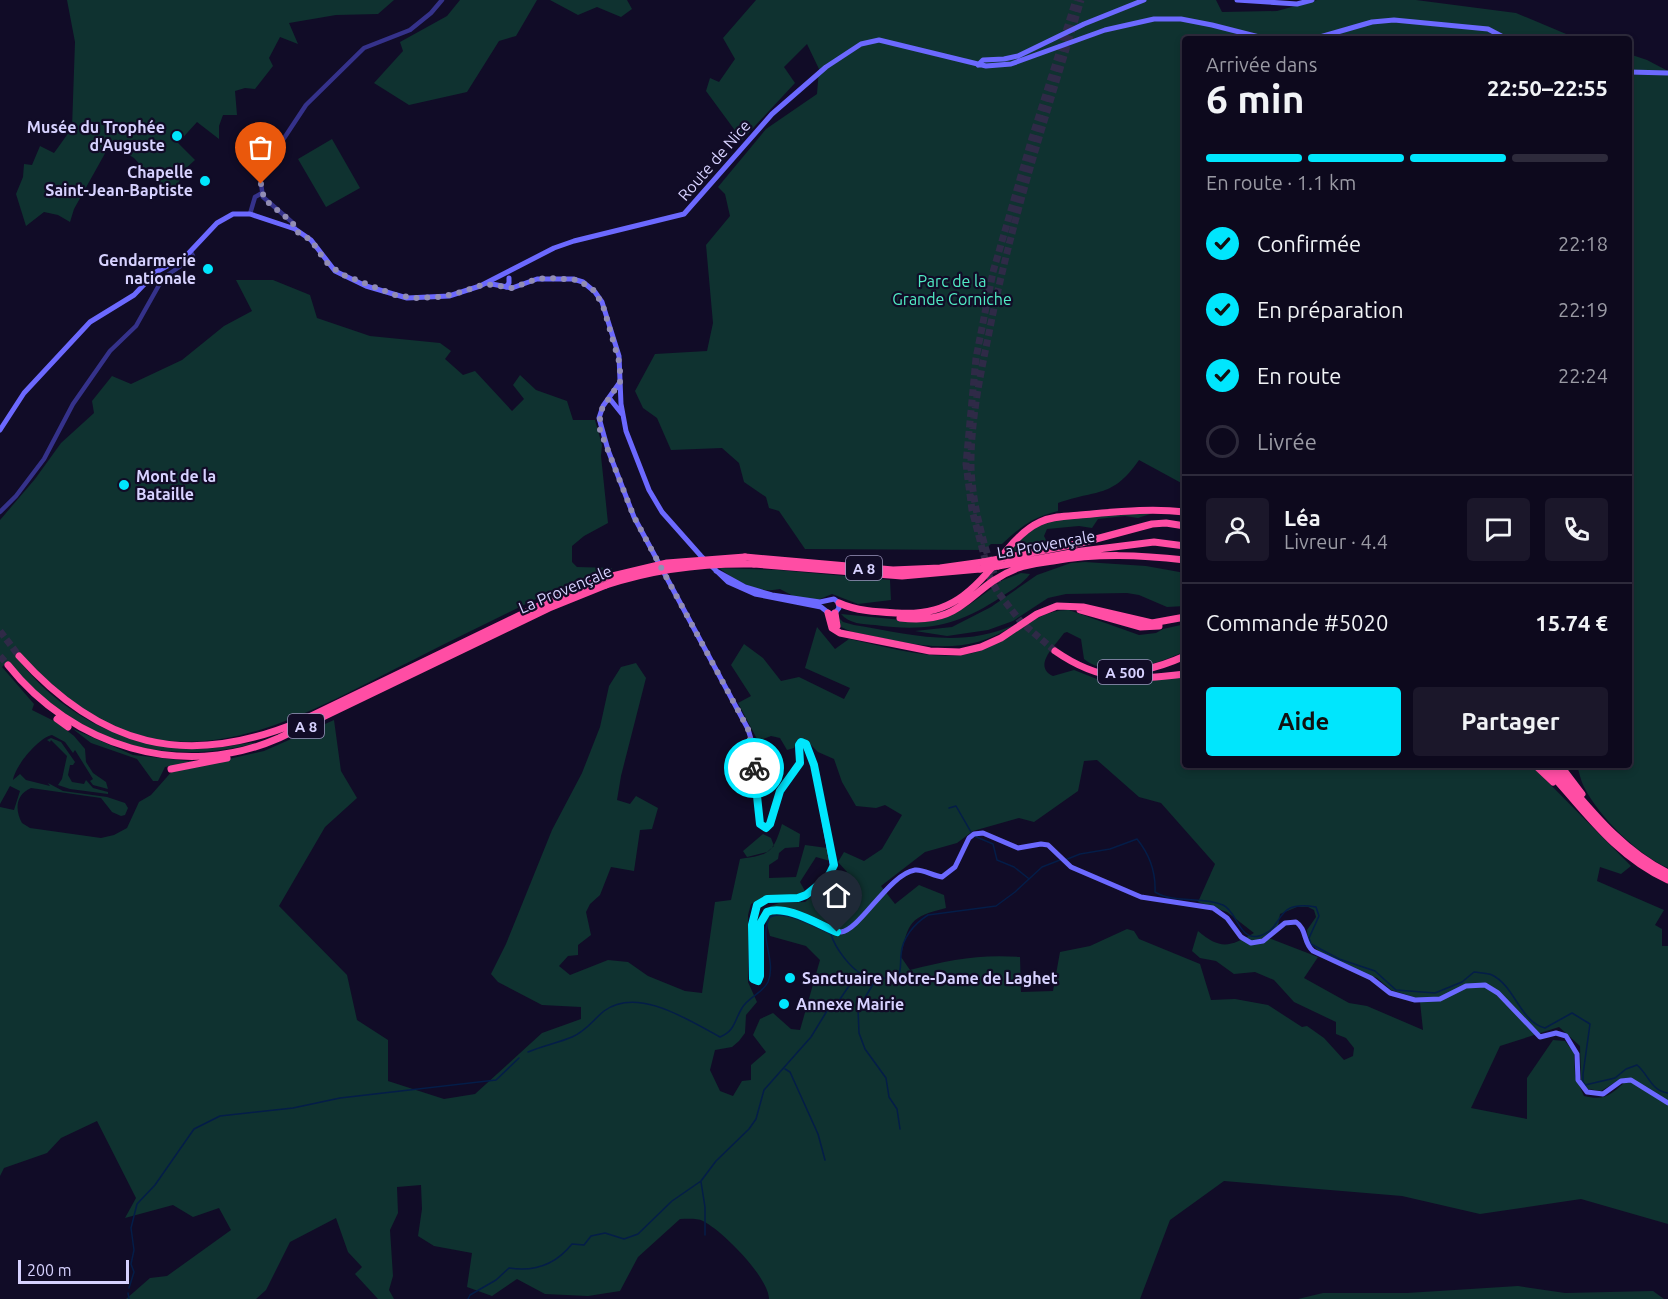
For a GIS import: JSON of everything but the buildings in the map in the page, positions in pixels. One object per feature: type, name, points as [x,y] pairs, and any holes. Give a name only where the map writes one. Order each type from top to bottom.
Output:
[{"type":"highway","points":[[833,610],[856,609],[914,614],[939,609],[965,596],[1017,539],[1041,521],[1061,516],[1138,510],[1159,509],[1182,513]]},
{"type":"highway","name":"La Provençale","points":[[8,665],[49,707],[81,729],[139,751],[170,756],[204,756],[243,750],[274,741],[605,581],[683,567],[754,564],[889,576],[928,575],[981,566],[1010,557],[1081,543],[1152,524],[1182,526]]},
{"type":"highway","name":"La Provençale","points":[[19,656],[68,704],[110,728],[131,736],[163,743],[189,746],[220,745],[256,738],[299,722],[545,603],[605,581],[667,563],[745,557],[893,570],[998,566],[1143,543],[1160,542],[1182,546]]},
{"type":"highway","points":[[833,610],[913,619],[934,618],[953,612],[1004,575],[1026,566],[1097,555],[1137,555],[1182,560]]},
{"type":"highway","points":[[833,610],[835,622],[845,634],[930,651],[960,652],[981,647],[1001,638],[1043,611],[1066,605],[1152,623],[1182,619]]},
{"type":"highway","name":"A 500","points":[[1056,650],[1083,664],[1114,672],[1144,671],[1182,658],[1148,674],[1124,676],[1105,674],[1077,666],[1056,650]]},
{"type":"highway","points":[[1105,674],[1133,679],[1182,674]]},
{"type":"highway","points":[[29,689],[38,702],[68,727]]},
{"type":"highway","points":[[171,769],[244,754],[274,741]]},
{"type":"highway","points":[[1538,768],[1579,807]]},
{"type":"highway","points":[[1546,768],[1603,833],[1631,859],[1668,880]]},
{"type":"highway","points":[[1555,768],[1598,819],[1629,849],[1668,873]]},
{"type":"highway","points":[[1562,768],[1598,819]]},
{"type":"main road","points":[[978,65],[983,60],[1018,56],[1084,24],[1144,0]]},
{"type":"main road","points":[[1237,0],[1297,4],[1312,0]]},
{"type":"main road","points":[[978,65],[1011,64],[1105,30],[1160,18],[1212,25],[1255,36]]},
{"type":"main road","points":[[1323,36],[1372,22],[1394,20],[1488,29],[1502,36]]},
{"type":"main road","name":"Route de Nice","points":[[294,230],[311,240],[326,262],[344,276],[385,292],[417,298],[455,294],[485,284],[504,281],[513,270],[574,241],[684,214],[758,129],[798,90],[826,67],[861,44],[879,40],[978,65]]},
{"type":"main road","points":[[1632,72],[1668,73]]},
{"type":"main road","points":[[0,430],[24,393],[90,322],[134,295],[156,272],[193,250],[218,223],[233,214],[250,214],[294,230]]},
{"type":"main road","points":[[504,281],[519,286],[537,279],[573,279],[583,282],[595,291],[602,302],[620,365],[620,395],[602,409],[599,423],[634,517],[748,729],[752,745],[761,826],[766,828],[769,826],[780,791],[799,765],[798,747],[801,742],[806,744],[814,765],[833,869],[828,877],[806,895],[798,898],[767,899],[757,905],[752,925],[754,981],[758,981],[760,976],[760,924],[767,912],[775,909],[804,917],[837,932],[847,930],[889,887],[910,872],[918,870],[942,877],[949,873],[973,835],[986,833],[1018,848],[1045,844],[1071,867],[1147,899],[1213,908],[1227,918],[1241,938],[1251,943],[1263,941],[1285,923],[1296,922],[1302,928],[1306,944],[1313,951],[1371,978],[1393,994],[1428,1001],[1440,999],[1472,985],[1485,985],[1498,993],[1540,1037],[1557,1033],[1566,1036],[1577,1054],[1578,1080],[1587,1092],[1603,1094],[1621,1081],[1631,1080],[1668,1103]]},
{"type":"main road","points":[[620,382],[614,401],[623,416],[627,435],[653,497],[667,518],[716,571],[728,582],[751,593],[833,610]]},
{"type":"main road","points":[[716,571],[740,585],[758,591],[815,602],[834,599],[833,610]]},
{"type":"main road","points":[[826,601],[833,610]]},
{"type":"street","points":[[294,230],[293,223],[263,195],[260,177],[263,170],[306,105],[367,45],[410,30],[431,13],[442,0]]},
{"type":"street","points":[[250,214],[257,195],[263,195]]},
{"type":"street","points":[[0,512],[16,496],[44,459],[69,410],[110,351],[133,329],[163,278],[191,259],[193,250]]},
{"type":"green space","points":[[67,0],[394,0],[378,14],[336,15],[289,23],[298,44],[280,37],[269,58],[273,66],[255,89],[245,88],[235,91],[237,115],[223,115],[219,126],[219,139],[197,122],[178,143],[195,160],[184,170],[173,196],[164,191],[134,158],[115,146],[108,148],[74,209],[70,222],[58,215],[44,212],[26,226],[16,194],[23,177],[24,164],[32,165],[40,146],[54,153],[72,128],[75,42]]},
{"type":"green space","points":[[460,0],[537,0],[516,36],[499,41],[467,92],[409,105],[374,83],[403,51],[400,42],[447,16]]},
{"type":"green space","points":[[550,0],[627,0],[632,9],[621,17],[597,7],[578,15]]},
{"type":"green space","name":"Parc de la Grande Corniche","points":[[756,0],[1216,0],[1222,12],[1277,11],[1317,0],[1416,0],[1516,13],[1571,36],[1182,36],[1182,483],[1139,460],[1112,487],[1058,503],[1058,511],[1034,520],[1021,527],[1002,544],[991,544],[984,550],[805,549],[779,511],[769,508],[766,497],[744,482],[739,463],[722,448],[671,450],[657,418],[643,408],[635,391],[655,354],[707,351],[713,323],[706,245],[730,216],[725,194],[718,187],[766,129],[817,94],[819,69],[807,44],[784,67],[795,83],[742,140],[706,91],[710,78],[719,82],[735,59],[723,38]]},
{"type":"green space","points":[[1632,55],[1668,71],[1668,868],[1644,854],[1620,834],[1591,799],[1578,768],[1632,768]]},
{"type":"green space","points":[[332,139],[360,188],[326,207],[298,159]]},
{"type":"green space","points":[[236,280],[273,280],[310,295],[317,318],[370,336],[440,343],[451,351],[445,359],[463,375],[475,371],[512,411],[524,399],[513,385],[520,375],[536,390],[567,401],[573,420],[595,420],[602,445],[601,456],[608,523],[584,536],[572,546],[572,562],[577,567],[612,568],[612,571],[582,579],[546,594],[306,713],[267,727],[229,738],[189,742],[150,738],[96,717],[61,692],[18,652],[15,655],[31,675],[70,709],[116,734],[141,742],[193,749],[256,743],[202,752],[175,752],[148,749],[122,742],[97,733],[73,720],[44,699],[7,662],[2,667],[34,704],[32,710],[56,722],[74,736],[85,749],[86,762],[93,773],[106,782],[108,789],[93,785],[90,781],[93,779],[75,750],[73,753],[65,742],[52,735],[40,741],[28,753],[18,767],[13,780],[20,774],[26,780],[50,786],[48,783],[63,791],[107,797],[125,803],[128,808],[125,815],[121,816],[112,812],[101,798],[31,788],[22,795],[18,803],[18,813],[22,823],[30,828],[101,838],[114,835],[127,828],[139,802],[151,795],[174,769],[264,751],[334,720],[341,771],[357,798],[325,827],[279,906],[347,975],[357,1020],[388,1040],[388,1081],[444,1099],[475,1094],[542,1033],[581,1019],[581,1007],[542,1005],[498,982],[491,974],[506,944],[552,830],[582,773],[600,727],[609,686],[621,667],[636,663],[646,678],[617,800],[630,804],[636,796],[658,808],[652,829],[640,830],[634,871],[611,867],[600,895],[590,904],[586,912],[591,935],[578,945],[578,955],[568,956],[559,966],[570,975],[608,960],[628,962],[648,976],[685,991],[702,993],[715,902],[731,900],[740,859],[758,856],[769,851],[776,841],[782,824],[800,834],[799,847],[785,848],[779,853],[778,859],[769,865],[769,878],[796,877],[805,845],[827,848],[830,861],[816,857],[800,882],[805,891],[796,895],[767,895],[751,904],[748,915],[748,982],[757,1002],[746,1015],[745,1033],[732,1047],[715,1050],[710,1070],[720,1091],[733,1096],[742,1081],[751,1080],[751,1065],[766,1052],[753,1035],[760,1019],[773,1013],[791,1029],[800,1030],[820,960],[806,946],[770,936],[763,909],[779,903],[805,902],[828,882],[835,884],[847,872],[838,862],[844,852],[864,861],[882,849],[902,815],[885,805],[876,808],[856,806],[842,782],[834,759],[818,752],[806,740],[799,738],[794,748],[787,750],[780,738],[771,736],[758,741],[738,703],[751,696],[731,665],[744,644],[763,658],[781,681],[799,677],[844,699],[850,688],[805,668],[817,627],[835,649],[849,639],[927,655],[958,655],[985,649],[1044,615],[1069,610],[1139,635],[1156,633],[1182,625],[1182,652],[1162,661],[1120,669],[1094,665],[1084,659],[1081,639],[1067,632],[1047,656],[1045,667],[1047,672],[1053,676],[1074,670],[1097,679],[1125,683],[1182,677],[1182,768],[1534,768],[1631,866],[1621,874],[1600,867],[1597,881],[1664,910],[1655,925],[1662,929],[1662,946],[1668,946],[1668,1224],[1581,1199],[1480,1214],[1402,1196],[1224,1181],[1170,1220],[1140,1299],[769,1299],[762,1279],[744,1256],[722,1234],[698,1219],[680,1219],[638,1257],[620,1291],[588,1296],[545,1294],[517,1279],[492,1296],[467,1287],[472,1253],[434,1246],[418,1236],[422,1209],[421,1185],[397,1187],[398,1213],[390,1230],[393,1276],[389,1290],[394,1299],[378,1299],[355,1274],[362,1267],[348,1252],[336,1218],[290,1242],[266,1290],[256,1299],[126,1299],[150,1278],[167,1276],[231,1230],[219,1208],[193,1217],[173,1205],[125,1218],[136,1198],[97,1121],[61,1138],[47,1153],[4,1168],[0,1176],[0,807],[14,810],[20,791],[10,786],[0,804],[0,520],[35,479],[61,443],[94,413],[92,401],[112,376],[131,384],[182,360],[224,326],[252,311]],"holes":[[[1097,760],[1139,797],[1161,803],[1215,864],[1198,902],[1227,912],[1254,933],[1232,944],[1219,944],[1198,931],[1192,951],[1200,958],[1216,961],[1234,974],[1255,972],[1274,980],[1294,1002],[1336,1022],[1336,1034],[1346,1038],[1354,1048],[1353,1056],[1344,1060],[1324,1038],[1268,1005],[1235,999],[1211,1000],[1200,964],[1139,939],[1134,931],[1127,929],[1090,946],[1060,952],[1053,991],[1021,992],[1020,957],[991,956],[964,959],[910,970],[901,957],[909,928],[918,918],[946,908],[944,895],[919,885],[895,904],[881,886],[925,852],[957,843],[973,831],[1019,818],[1034,822],[1078,791],[1084,761]],[[1297,907],[1308,907],[1314,910],[1316,917],[1307,930],[1308,942],[1319,951],[1351,968],[1377,978],[1391,990],[1417,998],[1420,1002],[1423,1030],[1367,1006],[1349,1003],[1304,978],[1318,957],[1266,937],[1278,926],[1280,914]],[[1559,1027],[1580,1046],[1581,1080],[1588,1089],[1601,1091],[1621,1079],[1630,1078],[1604,1097],[1584,1096],[1575,1076],[1574,1053],[1565,1041],[1553,1040],[1527,1078],[1527,1119],[1471,1108],[1500,1046]]]},
{"type":"green space","points":[[1156,512],[1138,518],[1125,516],[1098,519],[1092,528],[1079,526],[1047,529],[1044,536],[1046,540],[1069,539],[1007,553],[1029,532],[1057,519]]},
{"type":"green space","points":[[1071,563],[1146,566],[1182,572],[1182,606],[1167,607],[1139,595],[1127,593],[1066,594],[1048,598],[1013,621],[988,630],[947,636],[915,631],[952,627],[991,607],[1037,575]]},
{"type":"green space","points":[[719,568],[778,570],[890,580],[891,600],[858,604],[832,594],[818,600],[793,596],[780,589],[764,590],[748,586]]},
{"type":"green space","points":[[1021,573],[1030,574],[1001,597],[970,615],[941,624],[910,628],[893,627],[852,622],[841,614],[922,622],[942,619],[969,605],[1003,580]]},
{"type":"green space","points":[[838,617],[843,622],[854,625],[915,635],[954,638],[994,632],[1014,625],[994,636],[974,643],[935,646],[852,632],[841,627]]},
{"type":"green space","points":[[73,729],[133,755],[197,762],[165,767],[158,781],[153,781],[137,759],[91,743]]},
{"type":"green space","points":[[51,738],[61,742],[75,762],[70,765],[68,775],[72,782],[84,784],[86,780],[93,788],[108,792],[108,794],[70,789],[58,785],[62,779],[67,756],[51,740],[50,742],[47,740]]},
{"type":"green space","points":[[763,834],[771,838],[774,846],[767,852],[747,857],[743,851]]},
{"type":"green space","points":[[1518,1286],[1565,1293],[1653,1291],[1664,1299],[1298,1299],[1323,1293],[1407,1293]]},
{"type":"waterway","points":[[949,808],[956,806],[971,832]]},
{"type":"waterway","points":[[974,836],[993,844],[997,860],[1014,867],[1028,878]]},
{"type":"waterway","points":[[1065,860],[1080,854],[1110,849],[1137,839],[1151,864],[1155,892],[1171,898],[1215,902],[1223,905],[1228,908],[1243,930],[1252,936],[1259,936],[1267,932],[1292,907],[1316,907],[1319,916],[1309,938],[1311,944],[1339,959],[1375,971],[1396,990],[1435,993],[1462,982],[1474,972],[1492,975],[1500,980],[1529,1019],[1536,1024],[1545,1028],[1572,1013],[1590,1024],[1583,1074],[1585,1085],[1615,1078],[1626,1069],[1637,1065],[1654,1086],[1668,1093]]},
{"type":"waterway","points":[[528,1052],[577,1035],[604,1011],[618,1004],[632,1002],[664,1009],[720,1037],[725,1035],[745,1004],[768,982],[770,966],[766,933],[770,917],[776,915],[800,920],[831,934],[844,957],[863,975],[897,979],[904,943],[914,927],[928,915],[996,906],[1042,867],[1060,860]]},
{"type":"waterway","points":[[468,1299],[470,1295],[496,1280],[509,1268],[527,1269],[544,1265],[559,1257],[572,1244],[584,1245],[591,1236],[605,1233],[624,1239],[638,1234],[672,1201],[701,1181],[716,1161],[749,1129],[756,1119],[764,1090],[811,1037],[830,1006],[838,1002],[851,983],[864,976]]},
{"type":"waterway","points":[[878,976],[858,1009],[859,1033],[865,1049],[886,1078],[889,1097],[897,1109],[900,1129]]},
{"type":"waterway","points":[[129,1288],[134,1272],[131,1264],[134,1250],[131,1228],[137,1204],[155,1185],[194,1129],[220,1116],[293,1108],[340,1098],[496,1080],[519,1058]]},
{"type":"waterway","points":[[785,1069],[790,1072],[818,1134],[825,1160]]},
{"type":"waterway","points":[[701,1182],[705,1207],[705,1235]]},
{"type":"waterway","points":[[128,1293],[129,1299]]},
{"type":"tunnel","points":[[1055,651],[1021,622],[990,578],[972,510],[966,464],[976,358],[993,272],[1032,138],[1076,0]]},
{"type":"tunnel","points":[[998,583],[983,540],[973,492],[971,447],[977,398],[1008,249],[1081,0]]},
{"type":"tunnel","points":[[0,631],[19,656]]},
{"type":"tunnel","points":[[0,656],[8,665]]},
{"type":"way so far","points":[[261,184],[264,199],[293,223],[294,230],[311,240],[326,262],[335,270],[347,278],[385,292],[407,298],[427,298],[468,291],[491,283],[512,288],[532,280],[551,278],[578,280],[595,291],[602,302],[620,365],[620,382],[600,412],[600,430],[634,517],[748,729],[754,768]]},
{"type":"place","name":"Musée du Trophée d'Auguste","points":[[177,136]]},
{"type":"place","name":"Chapelle Saint-Jean-Baptiste","points":[[205,181]]},
{"type":"place","name":"Gendarmerie nationale","points":[[208,269]]},
{"type":"place","name":"Mont de la Bataille","points":[[124,485]]},
{"type":"place","name":"Sanctuaire Notre-Dame de Laghet","points":[[790,978]]},
{"type":"place","name":"Annexe Mairie","points":[[784,1004]]},
{"type":"route","points":[[754,768],[760,824],[766,828],[770,824],[780,791],[800,763],[798,747],[801,742],[806,744],[813,760],[834,865],[828,877],[806,895],[798,898],[767,899],[757,905],[752,925],[753,979],[758,981],[760,976],[760,924],[764,915],[770,910],[775,909],[804,917],[837,932]]}]
